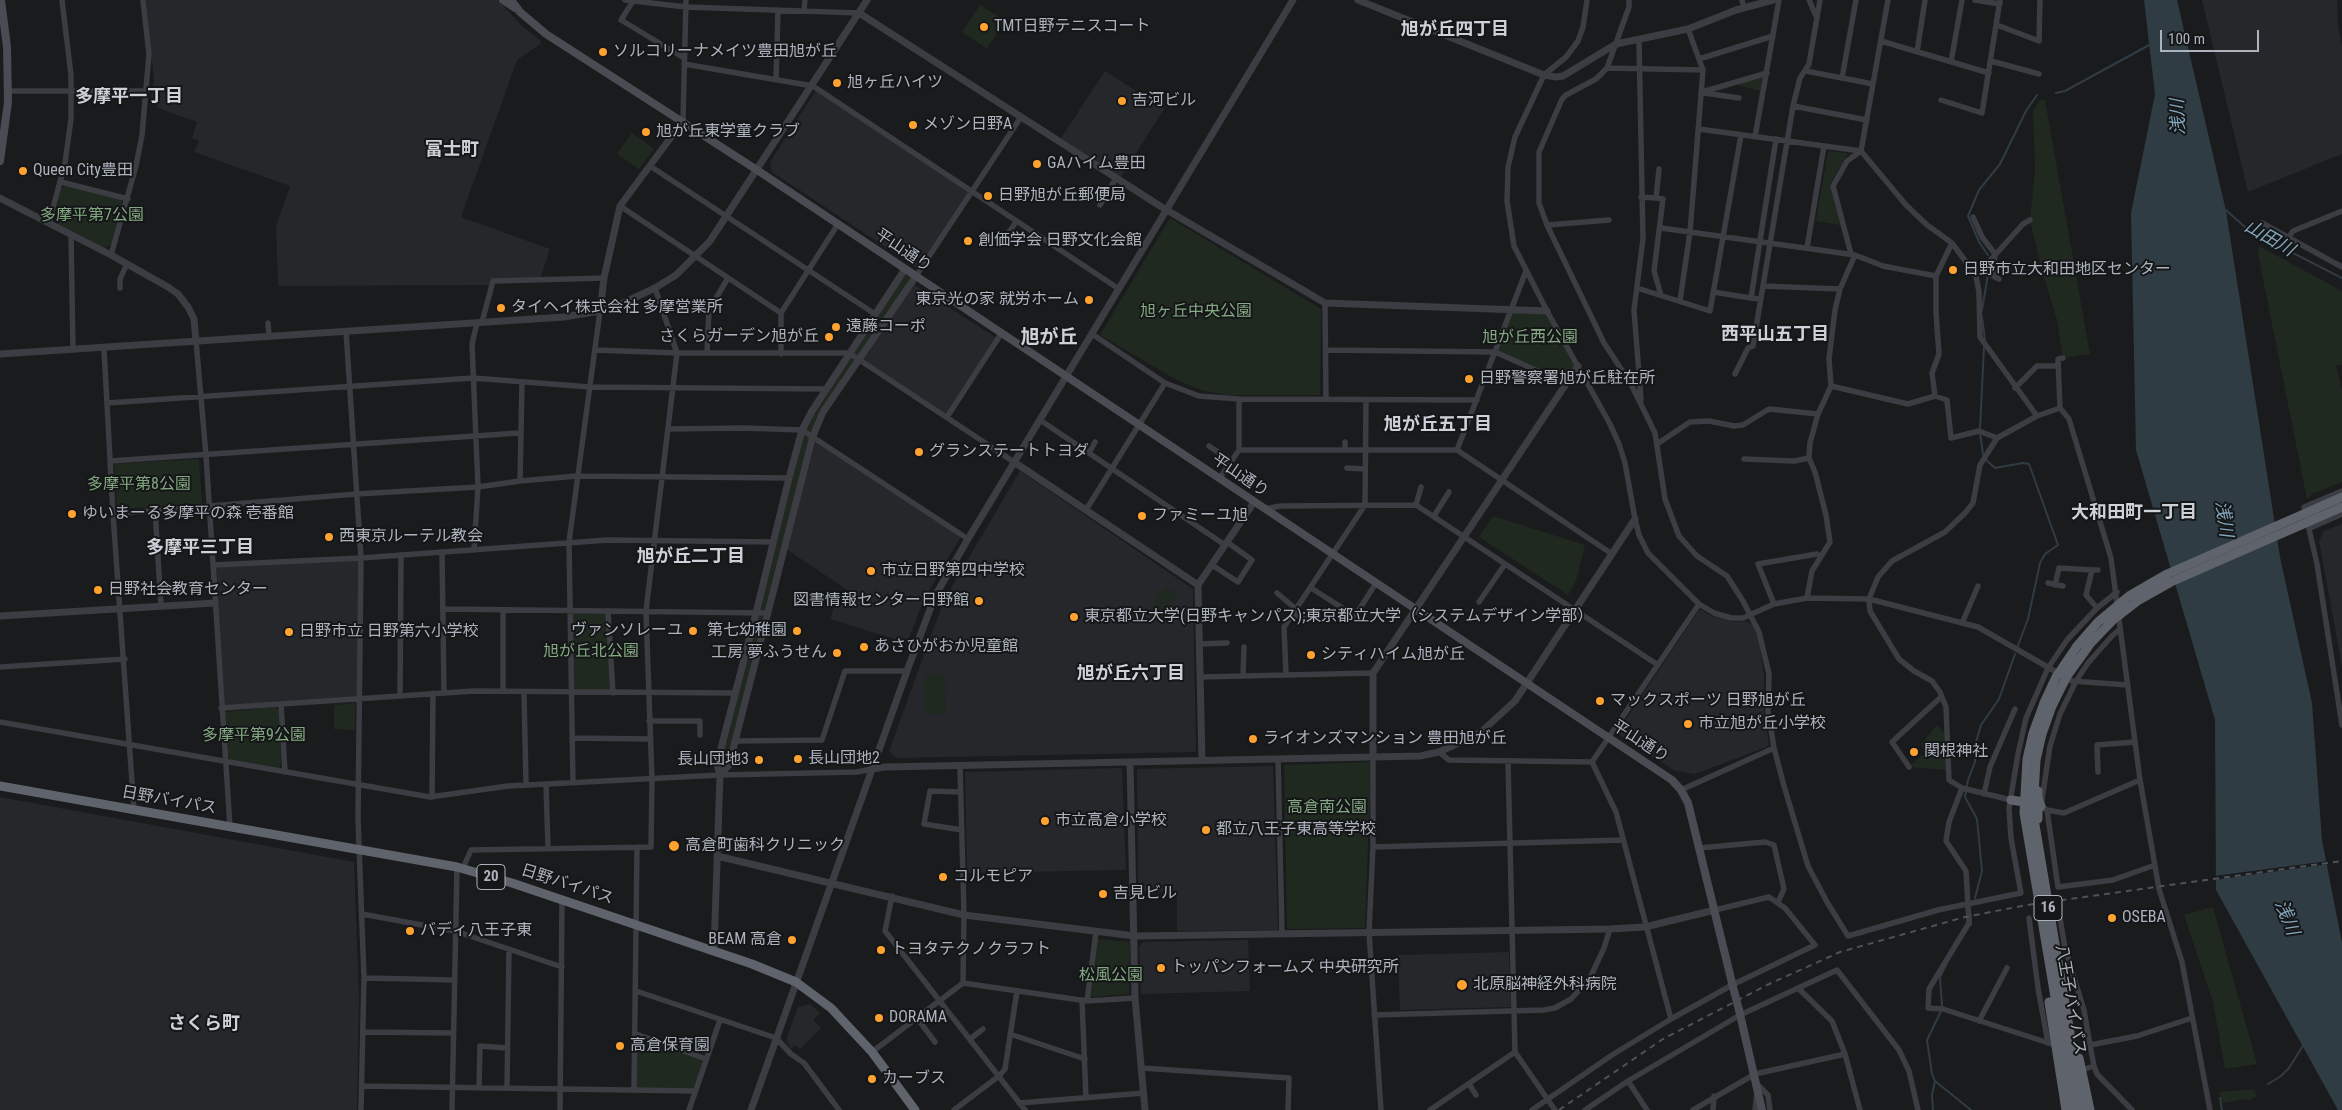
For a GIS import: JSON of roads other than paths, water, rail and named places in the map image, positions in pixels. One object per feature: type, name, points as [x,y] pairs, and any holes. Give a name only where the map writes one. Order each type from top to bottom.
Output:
[{"type":"highway","name":"八王子バイパス","points":[[2083,1110],[2027,838],[2024,802],[2029,751],[2048,705],[2056,677],[2098,622],[2129,596],[2167,574],[2342,497]]},
{"type":"highway","name":"八王子バイパス","points":[[2074,1110],[2034,829],[2033,795],[2038,751],[2047,719],[2048,705],[2090,644],[2113,620],[2139,600],[2171,582],[2342,507]]},
{"type":"highway","points":[[2042,878],[2044,859],[2038,816],[2044,808],[2038,798],[2038,780],[2047,719]]},
{"type":"highway","name":"日野バイパス","points":[[0,786],[460,867],[714,951],[796,982],[831,1008],[872,1052],[915,1110]]},
{"type":"highway","points":[[2011,800],[2024,802]]},
{"type":"highway","name":"16","points":[[2049,940],[2051,1044],[2066,1110]]},
{"type":"highway","name":"16","points":[[2049,940],[2066,982],[2090,1110]]},
{"type":"main road","points":[[0,161],[5,135],[8,91],[8,47],[1,0]]},
{"type":"main road","points":[[503,0],[520,12]]},
{"type":"main road","name":"平山通り","points":[[511,0],[520,12],[546,34],[683,120],[1672,780],[1681,790],[1688,803],[1758,1085],[1762,1110]]},
{"type":"street","points":[[49,223],[66,163],[71,119],[67,30],[62,0]]},
{"type":"street","points":[[111,255],[128,199],[142,135],[149,54],[143,0]]},
{"type":"street","points":[[625,0],[686,8],[744,8],[859,13],[1116,178],[1325,303],[1547,311]]},
{"type":"street","points":[[573,783],[569,542],[596,350],[604,278],[620,206],[683,120],[686,0]]},
{"type":"street","points":[[744,8],[745,0]]},
{"type":"street","points":[[804,10],[805,0]]},
{"type":"street","points":[[0,354],[564,317],[600,311],[621,304],[655,288],[676,275],[710,241],[813,86],[867,0]]},
{"type":"street","points":[[751,1110],[907,670],[936,596],[1014,462],[1293,0]]},
{"type":"street","points":[[1358,0],[1544,75],[1562,76],[1616,44],[1639,41],[1688,29],[1743,4],[1773,0]]},
{"type":"street","points":[[1587,0],[1583,27],[1578,41],[1566,57],[1544,75],[1515,137],[1508,166],[1507,201],[1514,246],[1619,444],[1625,463],[1634,519],[1648,553],[1699,604],[1714,613],[1731,618],[1743,618],[1774,604],[1807,598],[1869,599],[1978,627],[2048,668],[2076,681],[2128,685]]},
{"type":"street","points":[[1630,0],[1607,68],[1596,79],[1562,99],[1539,152],[1538,196],[1547,225],[1604,343],[1641,402]]},
{"type":"street","points":[[1756,137],[1779,0]]},
{"type":"street","points":[[1809,0],[1817,18]]},
{"type":"street","points":[[1735,374],[1748,348],[1753,346],[1793,106],[1800,78],[1806,71],[1812,54],[1820,0]]},
{"type":"street","points":[[1842,78],[1856,0]]},
{"type":"street","points":[[1807,598],[1812,571],[1830,542],[1829,530],[1815,472],[1809,458],[1810,443],[1818,414],[1830,386],[1829,359],[1835,310],[1840,289],[1853,255],[1833,186],[1847,161],[1861,151],[1888,0]]},
{"type":"street","points":[[1917,52],[1925,0]]},
{"type":"street","points":[[1951,62],[1962,0]]},
{"type":"street","points":[[1941,100],[1982,113],[2000,2],[1974,0]]},
{"type":"street","points":[[1997,25],[2039,41],[2040,0]]},
{"type":"street","points":[[633,1],[621,20],[684,61],[813,86],[1119,289]]},
{"type":"street","points":[[776,80],[778,10]]},
{"type":"street","points":[[1680,301],[1690,232],[1703,70],[1688,29]]},
{"type":"street","points":[[1699,58],[1773,36]]},
{"type":"street","points":[[1639,41],[1640,197],[1643,239],[1634,310],[1641,402],[1646,419],[1655,434],[1665,499],[1679,536],[1697,556],[1727,576],[1750,615],[1765,649],[1769,674],[1768,711],[1774,748],[1808,866],[1826,902],[1848,936],[1967,902],[2021,893],[2011,838],[2009,808],[2023,730],[2048,668],[2067,640],[2097,608],[2117,592]]},
{"type":"street","points":[[1880,41],[1989,73]]},
{"type":"street","points":[[1991,61],[2039,74]]},
{"type":"street","points":[[1607,68],[1703,70]]},
{"type":"street","points":[[1806,71],[1873,84]]},
{"type":"street","points":[[1702,92],[1767,73]]},
{"type":"street","points":[[8,91],[146,91]]},
{"type":"street","points":[[1702,92],[1739,98]]},
{"type":"street","points":[[1793,106],[1867,120]]},
{"type":"street","points":[[720,775],[729,765],[813,436],[824,412],[1022,117]]},
{"type":"street","points":[[1699,129],[1861,151],[1906,205],[1927,225],[1952,243],[1976,276],[1980,292],[1980,337],[2037,416]]},
{"type":"street","points":[[1637,288],[1662,294],[1710,311],[1741,135]]},
{"type":"street","points":[[1751,298],[1776,139]]},
{"type":"street","points":[[1807,248],[1824,146]]},
{"type":"street","points":[[650,166],[875,314]]},
{"type":"street","points":[[1656,198],[1659,168]]},
{"type":"street","points":[[1100,205],[1116,178]]},
{"type":"street","points":[[61,182],[128,199]]},
{"type":"street","points":[[1640,197],[1662,199],[1661,228],[1654,271],[1662,294]]},
{"type":"street","points":[[0,198],[111,255],[178,294],[194,319],[206,455],[230,826]]},
{"type":"street","points":[[620,206],[781,313]]},
{"type":"street","points":[[2288,238],[2294,231],[2342,212]]},
{"type":"street","points":[[1973,217],[1982,237],[1995,254],[1992,276],[1999,279]]},
{"type":"street","points":[[1547,225],[1609,220]]},
{"type":"street","points":[[1976,276],[2023,224],[2030,220]]},
{"type":"street","points":[[1000,245],[1016,222]]},
{"type":"street","points":[[2262,223],[2342,266]]},
{"type":"street","points":[[780,354],[781,313],[838,224]]},
{"type":"street","points":[[1661,228],[1853,255],[1883,266],[1936,276]]},
{"type":"street","points":[[71,235],[73,350]]},
{"type":"street","points":[[1935,396],[1932,373],[1939,354],[1936,276],[1952,243]]},
{"type":"street","points":[[120,288],[120,279],[127,264]]},
{"type":"street","points":[[714,951],[720,775],[716,764],[756,613],[788,478],[802,430],[825,389],[905,269]]},
{"type":"street","points":[[1457,450],[1526,271]]},
{"type":"street","points":[[474,550],[478,487],[472,344],[493,281],[604,278]]},
{"type":"street","points":[[707,353],[709,310],[728,278]]},
{"type":"street","points":[[1763,286],[1840,289]]},
{"type":"street","points":[[452,1110],[455,930],[460,867],[470,850],[651,846],[652,780],[646,612],[677,353],[655,288]]},
{"type":"street","points":[[1713,292],[1760,299]]},
{"type":"street","points":[[1325,303],[1326,399]]},
{"type":"street","points":[[268,323],[270,336]]},
{"type":"street","points":[[346,331],[361,558],[358,849],[364,978],[361,1110]]},
{"type":"street","points":[[947,417],[1001,334]]},
{"type":"street","points":[[1092,334],[1165,383],[1198,396],[1239,400],[1477,400]]},
{"type":"street","points":[[104,348],[113,514],[122,608],[134,810]]},
{"type":"street","points":[[596,350],[677,353],[849,353],[1198,586]]},
{"type":"street","points":[[1326,350],[1495,352],[1565,383]]},
{"type":"street","points":[[2064,358],[2058,359],[2060,408],[2069,419],[2111,558],[2117,592],[2120,630],[2140,780],[2159,889],[2182,962],[2210,1110]]},
{"type":"street","points":[[1381,1110],[1369,932],[1373,847],[1373,673],[1578,366]]},
{"type":"street","points":[[2015,388],[2037,366],[2058,366]]},
{"type":"street","points":[[107,402],[473,378],[590,387],[825,389]]},
{"type":"street","points":[[520,481],[519,433],[522,383]]},
{"type":"street","points":[[1086,510],[1165,383]]},
{"type":"street","points":[[1830,386],[1908,404],[1935,396],[1947,400],[1951,438],[1979,431],[1998,438]]},
{"type":"street","points":[[1219,479],[1239,450],[1239,400]]},
{"type":"street","points":[[1286,674],[1284,627],[1365,505],[1366,400]]},
{"type":"street","points":[[2011,800],[1962,788],[1949,780],[1946,707],[1932,681],[1914,671],[1899,659],[1870,611],[1869,599],[1878,577],[1892,561],[1944,532],[1974,502],[1980,466],[1998,438],[2037,416],[2060,408]]},
{"type":"street","points":[[1657,444],[1690,422],[1709,420],[1734,426],[1743,425],[1769,409],[1818,414]]},
{"type":"street","points":[[1040,420],[1252,560],[1238,582],[1212,565]]},
{"type":"street","points":[[669,429],[744,428],[802,430],[968,539]]},
{"type":"street","points":[[110,461],[354,446],[519,433]]},
{"type":"street","points":[[1089,453],[1095,442]]},
{"type":"street","points":[[1345,442],[1345,450]]},
{"type":"street","points":[[1209,446],[1231,461]]},
{"type":"street","points":[[1239,450],[1457,450],[1612,554]]},
{"type":"street","points":[[1744,459],[1794,461],[1809,458]]},
{"type":"street","points":[[1347,468],[1365,469]]},
{"type":"street","points":[[113,514],[356,494],[478,487],[577,476],[788,478]]},
{"type":"street","points":[[1416,504],[1421,487]]},
{"type":"street","points":[[2342,490],[2304,507],[2319,573],[2342,725]]},
{"type":"street","points":[[1434,516],[1449,492]]},
{"type":"street","points":[[1202,760],[1198,586],[1254,502]]},
{"type":"street","points":[[1264,509],[1281,506],[1416,504],[1658,666]]},
{"type":"street","points":[[155,510],[161,606]]},
{"type":"street","points":[[2310,528],[2342,514]]},
{"type":"street","points":[[0,722],[432,797],[526,785],[720,775],[857,772],[886,767],[1420,756],[1439,752],[1480,732],[1505,712],[1527,684],[1634,519]]},
{"type":"street","points":[[213,565],[361,558],[569,542],[655,540],[773,542]]},
{"type":"street","points":[[442,552],[445,610],[444,693]]},
{"type":"street","points":[[1774,604],[1758,564],[1817,554],[1820,556]]},
{"type":"street","points":[[400,696],[401,555]]},
{"type":"street","points":[[1479,602],[1505,564]]},
{"type":"street","points":[[2055,585],[2059,568],[2095,570],[2086,595],[2097,608]]},
{"type":"street","points":[[2048,583],[2063,586]]},
{"type":"street","points":[[1311,588],[1355,616],[1376,584]]},
{"type":"street","points":[[1962,623],[1978,586]]},
{"type":"street","points":[[1277,593],[1294,612],[1307,620]]},
{"type":"street","points":[[0,616],[215,603]]},
{"type":"street","points":[[1592,762],[1699,604]]},
{"type":"street","points":[[445,610],[767,613]]},
{"type":"street","points":[[503,610],[503,691]]},
{"type":"street","points":[[608,611],[612,692]]},
{"type":"street","points":[[2120,630],[2103,646],[2076,681],[2053,735],[2046,765],[2044,808],[2058,887],[2113,880],[2155,864]]},
{"type":"street","points":[[1200,644],[1227,643]]},
{"type":"street","points":[[1243,676],[1244,647]]},
{"type":"street","points":[[0,668],[125,659]]},
{"type":"street","points":[[735,741],[822,740],[845,671],[907,670]]},
{"type":"street","points":[[1200,677],[1373,673]]},
{"type":"street","points":[[222,708],[444,693],[503,691],[734,693]]},
{"type":"street","points":[[524,692],[526,785]]},
{"type":"street","points":[[432,797],[433,694]]},
{"type":"street","points":[[1909,767],[1892,742],[1941,697]]},
{"type":"street","points":[[281,704],[285,772]]},
{"type":"street","points":[[1984,794],[1990,766],[2016,709]]},
{"type":"street","points":[[649,720],[700,721],[700,734]]},
{"type":"street","points":[[572,738],[649,738]]},
{"type":"street","points":[[2098,772],[2097,745],[2135,742]]},
{"type":"street","points":[[1681,790],[1774,748]]},
{"type":"street","points":[[1439,752],[1449,760],[1592,762]]},
{"type":"street","points":[[1278,759],[1282,933]]},
{"type":"street","points":[[1508,761],[1515,1052],[1556,1110]]},
{"type":"street","points":[[1130,762],[1135,998],[1145,1110]]},
{"type":"street","points":[[1592,762],[1616,812],[1671,1020]]},
{"type":"street","points":[[960,766],[964,915],[962,983]]},
{"type":"street","points":[[2044,808],[2064,813],[2140,780]]},
{"type":"street","points":[[546,785],[548,848]]},
{"type":"street","points":[[1962,788],[1949,822],[1946,841],[1966,872],[1969,923],[1929,989],[1928,1008],[1942,1009],[2051,1044]]},
{"type":"street","points":[[961,792],[930,791],[924,824],[962,830]]},
{"type":"street","points":[[1373,847],[1623,840]]},
{"type":"street","points":[[1699,848],[1765,842],[1774,845],[1784,889],[1778,902]]},
{"type":"street","points":[[634,1090],[637,847]]},
{"type":"street","points":[[717,856],[832,884],[892,896],[964,915],[1135,936],[1645,927],[1769,897],[1778,902],[1815,945],[1733,986],[1671,1020],[1612,1055],[1550,1101],[1532,1110]]},
{"type":"street","points":[[892,896],[885,931],[1025,1110]]},
{"type":"street","points":[[560,1110],[562,900]]},
{"type":"street","points":[[2059,912],[2066,948],[2084,1010],[2094,1066],[2097,1074],[2132,1110]]},
{"type":"street","points":[[362,914],[455,930],[562,967]]},
{"type":"street","points":[[2029,918],[2038,988],[2051,1044]]},
{"type":"street","points":[[1374,1015],[1555,1008],[1572,999],[1593,974],[1610,929]]},
{"type":"street","points":[[1086,1098],[1084,1001],[1096,932]]},
{"type":"street","points":[[507,1088],[509,949]]},
{"type":"street","points":[[1979,1021],[2007,968]]},
{"type":"street","points":[[1585,1110],[1628,1081],[1739,1013],[1837,970],[1899,1050],[1909,1071],[1918,1110]]},
{"type":"street","points":[[364,978],[454,980]]},
{"type":"street","points":[[872,1052],[962,983],[1084,1001],[1135,998]]},
{"type":"street","points":[[1798,988],[1832,1021],[1845,1054],[1860,1110]]},
{"type":"street","points":[[636,990],[776,1038],[791,1054],[804,1064],[840,1110]]},
{"type":"street","points":[[954,1110],[1006,1069],[1017,991]]},
{"type":"street","points":[[917,1018],[935,1042]]},
{"type":"street","points":[[2090,1045],[2138,1036],[2192,1018]]},
{"type":"street","points":[[688,1110],[720,1020]]},
{"type":"street","points":[[970,1039],[983,1029]]},
{"type":"street","points":[[363,1032],[453,1033]]},
{"type":"street","points":[[636,1034],[706,1059]]},
{"type":"street","points":[[1010,1034],[1085,1059]]},
{"type":"street","points":[[479,1088],[480,1046],[508,1048]]},
{"type":"street","points":[[1430,1110],[1515,1052]]},
{"type":"street","points":[[1693,1110],[1714,1096],[1755,1074],[1845,1054]]},
{"type":"street","points":[[2082,1070],[2094,1066]]},
{"type":"street","points":[[1142,1068],[1289,1078],[1288,1110]]},
{"type":"street","points":[[1628,1081],[1648,1110]]},
{"type":"street","points":[[1469,1084],[1476,1095]]},
{"type":"street","points":[[1756,1110],[1758,1085]]},
{"type":"street","points":[[1758,1085],[1768,1095],[1770,1110]]},
{"type":"street","points":[[362,1086],[695,1091]]},
{"type":"street","points":[[1020,1103],[1144,1093]]},
{"type":"street","points":[[1713,1110],[1714,1096]]},
{"type":"water","name":"浅川","points":[[2144,0],[2177,0],[2226,211],[2280,557],[2312,703],[2322,840],[2342,943],[2342,1110],[2338,1110],[2216,890],[2215,720],[2136,450],[2131,213],[2155,94]]},
{"type":"waterway","points":[[2056,93],[2065,91],[2151,44]]},
{"type":"waterway","points":[[1988,255],[1979,242],[1968,216],[1979,190],[2000,164],[2026,111],[2037,95]]},
{"type":"waterway","name":"山田川","points":[[2226,210],[2246,228],[2342,278]]},
{"type":"waterway","points":[[1982,310],[1990,263]]},
{"type":"waterway","points":[[1982,317],[1985,340]]},
{"type":"waterway","points":[[1980,429],[1984,347]]},
{"type":"waterway","points":[[1980,433],[1983,454]]},
{"type":"waterway","points":[[1986,460],[1995,468],[2023,463],[2029,464],[2058,545],[2045,554],[2040,563],[2028,619],[2017,648]]},
{"type":"waterway","points":[[1975,898],[1982,871],[1977,819],[1965,797],[1968,780],[1975,762],[1976,742],[1981,725],[1999,699],[2015,654]]},
{"type":"waterway","points":[[1971,915],[1971,925]]},
{"type":"waterway","points":[[1942,1006],[1940,977],[1946,965]]},
{"type":"waterway","points":[[1941,1011],[1927,1040],[1932,1074],[1935,1081],[1971,1110]]},
{"type":"waterway","points":[[2268,1084],[2281,1076],[2289,1068],[2304,1044]]},
{"type":"waterway","points":[[1933,1110],[1932,1095],[1935,1081]]},
{"type":"waterway","points":[[2220,1098],[2222,1110]]},
{"type":"railway","points":[[1559,1110],[1663,1039],[1767,985],[1840,952],[1965,917],[2027,905],[2342,861]]},
{"type":"place","name":"TMT日野テニスコート","points":[[984,27]]},
{"type":"place","name":"ソルコリーナメイツ豊田旭が丘","points":[[603,52]]},
{"type":"place","name":"旭ヶ丘ハイツ","points":[[837,83]]},
{"type":"place","name":"吉河ビル","points":[[1122,101]]},
{"type":"place","name":"メゾン日野A","points":[[913,125]]},
{"type":"place","name":"旭が丘東学童クラブ","points":[[646,132]]},
{"type":"place","name":"GAハイム豊田","points":[[1037,164]]},
{"type":"place","name":"Queen City豊田","points":[[23,171]]},
{"type":"place","name":"日野旭が丘郵便局","points":[[988,196]]},
{"type":"place","name":"創価学会 日野文化会館","points":[[968,241]]},
{"type":"place","name":"日野市立大和田地区センター","points":[[1953,270]]},
{"type":"place","name":"東京光の家 就労ホーム","points":[[1089,300]]},
{"type":"place","name":"タイヘイ株式会社 多摩営業所","points":[[501,308]]},
{"type":"place","name":"遠藤コーポ","points":[[836,327]]},
{"type":"place","name":"さくらガーデン旭が丘","points":[[829,337]]},
{"type":"place","name":"日野警察署旭が丘駐在所","points":[[1469,379]]},
{"type":"place","name":"グランステートトヨダ","points":[[919,452]]},
{"type":"place","name":"ゆいまーる多摩平の森 壱番館","points":[[72,514]]},
{"type":"place","name":"ファミーユ旭","points":[[1142,516]]},
{"type":"place","name":"西東京ルーテル教会","points":[[329,537]]},
{"type":"place","name":"市立日野第四中学校","points":[[871,571]]},
{"type":"place","name":"日野社会教育センター","points":[[98,590]]},
{"type":"place","name":"図書情報センター日野館","points":[[979,601]]},
{"type":"place","name":"東京都立大学(日野キャンパス);東京都立大学（システムデザイン学部）","points":[[1074,617]]},
{"type":"place","name":"ヴァンソレーユ","points":[[693,631]]},
{"type":"place","name":"第七幼稚園","points":[[797,631]]},
{"type":"place","name":"日野市立 日野第六小学校","points":[[289,632]]},
{"type":"place","name":"あさひがおか児童館","points":[[864,647]]},
{"type":"place","name":"工房 夢ふうせん","points":[[837,653]]},
{"type":"place","name":"シティハイム旭が丘","points":[[1311,655]]},
{"type":"place","name":"マックスポーツ 日野旭が丘","points":[[1600,701]]},
{"type":"place","name":"市立旭が丘小学校","points":[[1688,724]]},
{"type":"place","name":"ライオンズマンション 豊田旭が丘","points":[[1253,739]]},
{"type":"place","name":"関根神社","points":[[1914,752]]},
{"type":"place","name":"長山団地2","points":[[798,759]]},
{"type":"place","name":"長山団地3","points":[[759,760]]},
{"type":"place","name":"市立高倉小学校","points":[[1045,821]]},
{"type":"place","name":"都立八王子東高等学校","points":[[1206,830]]},
{"type":"place","name":"高倉町歯科クリニック","points":[[674,846]]},
{"type":"place","name":"コルモピア","points":[[943,877]]},
{"type":"place","name":"吉見ビル","points":[[1103,894]]},
{"type":"place","name":"OSEBA","points":[[2112,918]]},
{"type":"place","name":"バディ八王子東","points":[[410,931]]},
{"type":"place","name":"BEAM 高倉","points":[[792,940]]},
{"type":"place","name":"トヨタテクノクラフト","points":[[881,950]]},
{"type":"place","name":"トッパンフォームズ 中央研究所","points":[[1161,968]]},
{"type":"place","name":"北原脳神経外科病院","points":[[1462,985]]},
{"type":"place","name":"DORAMA","points":[[879,1018]]},
{"type":"place","name":"高倉保育園","points":[[620,1046]]},
{"type":"place","name":"カーブス","points":[[872,1079]]},
{"type":"district","name":"旭が丘四丁目","points":[[1455,30]]},
{"type":"district","name":"多摩平一丁目","points":[[129,97]]},
{"type":"district","name":"富士町","points":[[452,150]]},
{"type":"district","name":"西平山五丁目","points":[[1775,335]]},
{"type":"district","name":"旭が丘","points":[[1049,338]]},
{"type":"district","name":"旭が丘五丁目","points":[[1438,425]]},
{"type":"district","name":"大和田町一丁目","points":[[2134,513]]},
{"type":"district","name":"多摩平三丁目","points":[[200,548]]},
{"type":"district","name":"旭が丘二丁目","points":[[691,557]]},
{"type":"district","name":"旭が丘六丁目","points":[[1131,674]]},
{"type":"district","name":"さくら町","points":[[204,1024]]},
{"type":"park label","name":"多摩平第7公園","points":[[92,216]]},
{"type":"park label","name":"旭ヶ丘中央公園","points":[[1196,312]]},
{"type":"park label","name":"旭が丘西公園","points":[[1530,338]]},
{"type":"park label","name":"多摩平第8公園","points":[[139,485]]},
{"type":"park label","name":"旭が丘北公園","points":[[591,652]]},
{"type":"park label","name":"多摩平第9公園","points":[[254,736]]},
{"type":"park label","name":"高倉南公園","points":[[1327,808]]},
{"type":"park label","name":"松風公園","points":[[1111,976]]}]
